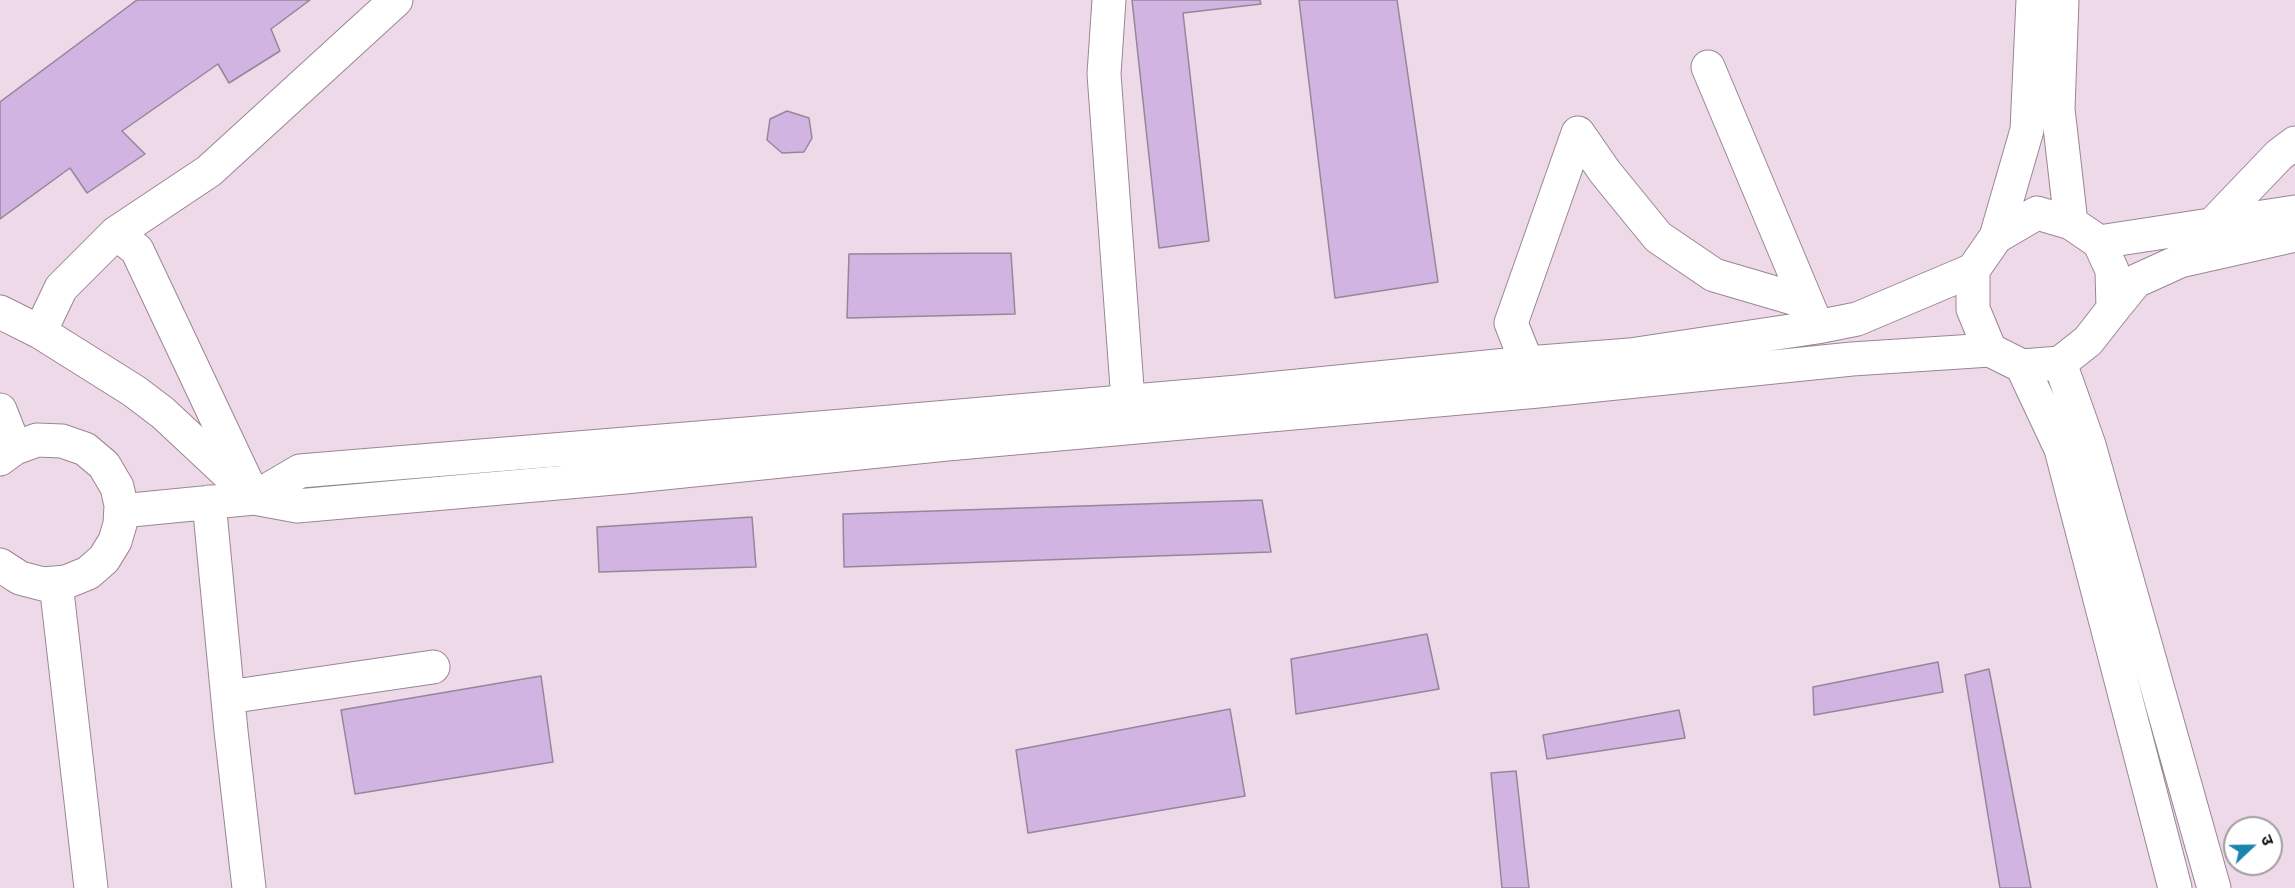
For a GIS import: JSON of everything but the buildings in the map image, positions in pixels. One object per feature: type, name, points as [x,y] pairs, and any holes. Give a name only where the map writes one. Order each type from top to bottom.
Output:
[{"type":"street","points":[[40,332],[62,288],[116,233],[209,171],[396,0]]},
{"type":"street","points":[[1109,0],[1104,74],[1128,401]]},
{"type":"street","points":[[1532,377],[1511,323],[1578,133],[1605,172],[1658,237],[1714,275],[1812,315],[1857,319],[1973,270],[1996,237],[2027,130],[2033,0]]},
{"type":"street","points":[[2062,0],[2058,109],[2071,223]]},
{"type":"street","points":[[1708,67],[1812,315]]},
{"type":"street","points":[[2211,226],[2280,154],[2295,143]]},
{"type":"street","points":[[2099,242],[2295,212]]},
{"type":"street","points":[[1996,237],[2037,213],[2071,223],[2099,242],[2112,270],[2113,309]]},
{"type":"street","points":[[116,233],[137,250],[254,498]]},
{"type":"street","points":[[254,498],[300,471],[1128,401],[1990,350],[2022,366],[2060,363],[2088,341],[2136,281],[2180,261],[2295,235]]},
{"type":"street","points":[[1973,270],[1973,309],[1990,350]]},
{"type":"street","points":[[0,312],[40,332],[134,391],[163,413],[254,498]]},
{"type":"street","points":[[121,511],[254,498],[297,506],[625,477],[947,444],[1532,377],[1812,315]]},
{"type":"street","points":[[2060,363],[2089,445],[2214,888]]},
{"type":"street","points":[[2022,366],[2061,449],[2175,888]]},
{"type":"street","points":[[0,410],[7,454],[37,440],[62,441],[85,449],[104,465],[117,487],[121,511],[116,542],[104,559],[88,573],[66,582],[43,584],[20,578],[0,564]]},
{"type":"street","points":[[209,502],[249,888]]},
{"type":"street","points":[[56,583],[91,888]]},
{"type":"street","points":[[228,697],[433,667]]}]
